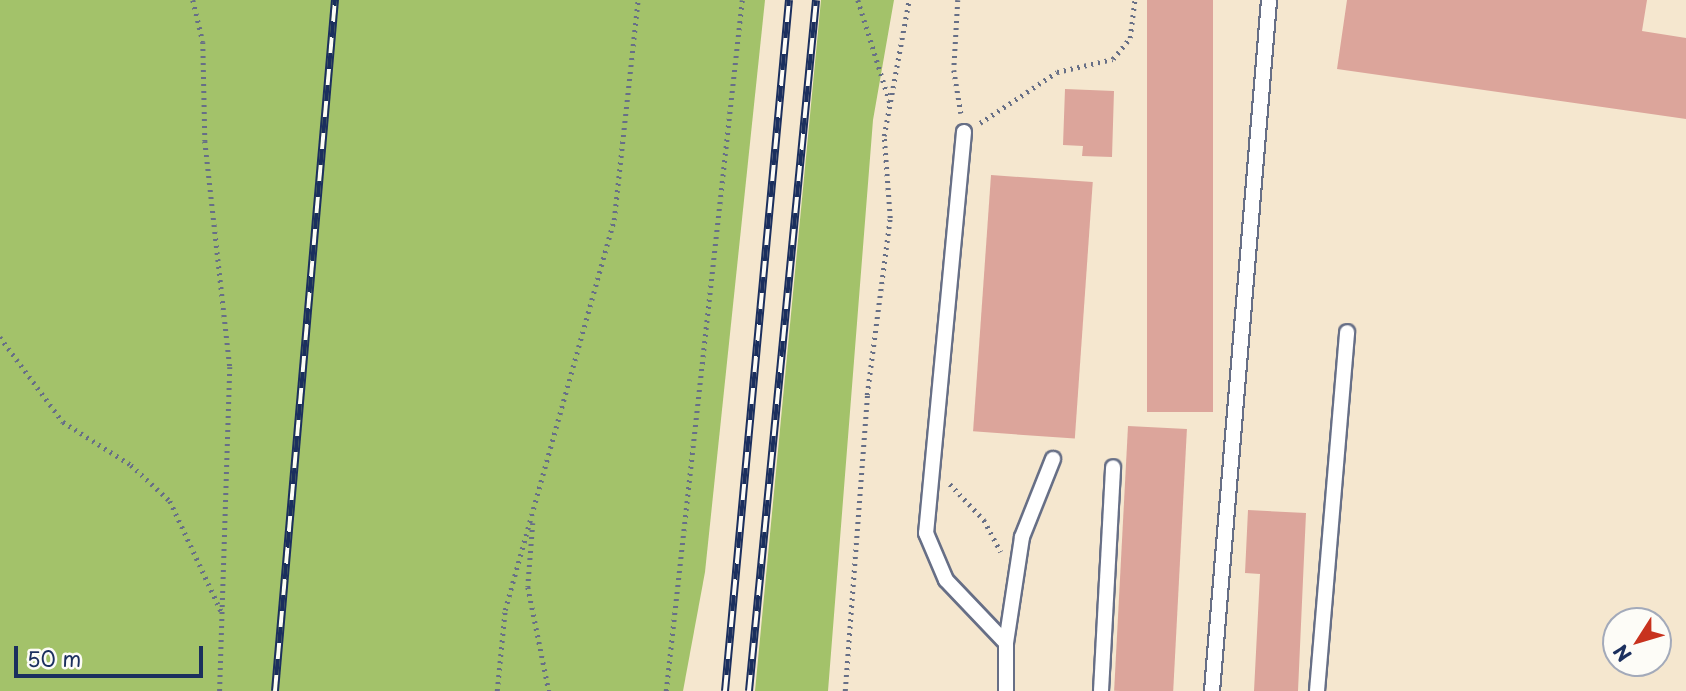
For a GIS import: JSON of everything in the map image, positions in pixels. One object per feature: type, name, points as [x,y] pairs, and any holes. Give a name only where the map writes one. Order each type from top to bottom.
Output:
[{"type":"lane","points":[[1212,691],[1269,0]]},
{"type":"lane","points":[[964,132],[926,533],[946,580],[1006,643]]},
{"type":"lane","points":[[1317,691],[1346,332]]},
{"type":"lane","points":[[1006,691],[1006,643],[1022,537],[1053,459]]},
{"type":"lane","points":[[1101,691],[1112,467]]},
{"type":"path","points":[[194,0],[230,367],[220,691]]},
{"type":"path","points":[[497,691],[505,610],[614,220],[638,0]]},
{"type":"path","points":[[666,691],[742,0]]},
{"type":"path","points":[[858,0],[890,104]]},
{"type":"path","points":[[845,691],[867,395],[884,303],[890,218],[884,136],[909,0]]},
{"type":"path","points":[[958,0],[954,70],[964,132],[1057,72],[1113,59],[1130,38],[1135,0]]},
{"type":"path","points":[[0,337],[63,422],[131,465],[170,501],[224,618]]},
{"type":"path","points":[[932,466],[984,520],[1016,580]]},
{"type":"path","points":[[533,513],[528,587],[549,691]]},
{"type":"green space","points":[[0,0],[765,0],[705,572],[683,691],[0,691]]},
{"type":"green space","points":[[821,0],[894,0],[873,120],[828,691],[755,691]]},
{"type":"building","points":[[1147,0],[1213,0],[1213,412],[1147,412]]},
{"type":"building","points":[[1347,0],[1647,0],[1642,31],[1686,38],[1686,119],[1337,69]]},
{"type":"building","points":[[1065,89],[1114,91],[1112,157],[1082,156],[1083,146],[1063,145]]},
{"type":"building","points":[[991,175],[1093,182],[1075,438],[973,431]]},
{"type":"building","points":[[1128,426],[1187,429],[1173,691],[1114,691]]},
{"type":"building","points":[[1248,510],[1306,513],[1298,691],[1254,691],[1260,574],[1245,573]]},
{"type":"railway","points":[[275,691],[335,0]]},
{"type":"railway","points":[[725,691],[789,0]]},
{"type":"railway","points":[[749,691],[816,0]]}]
